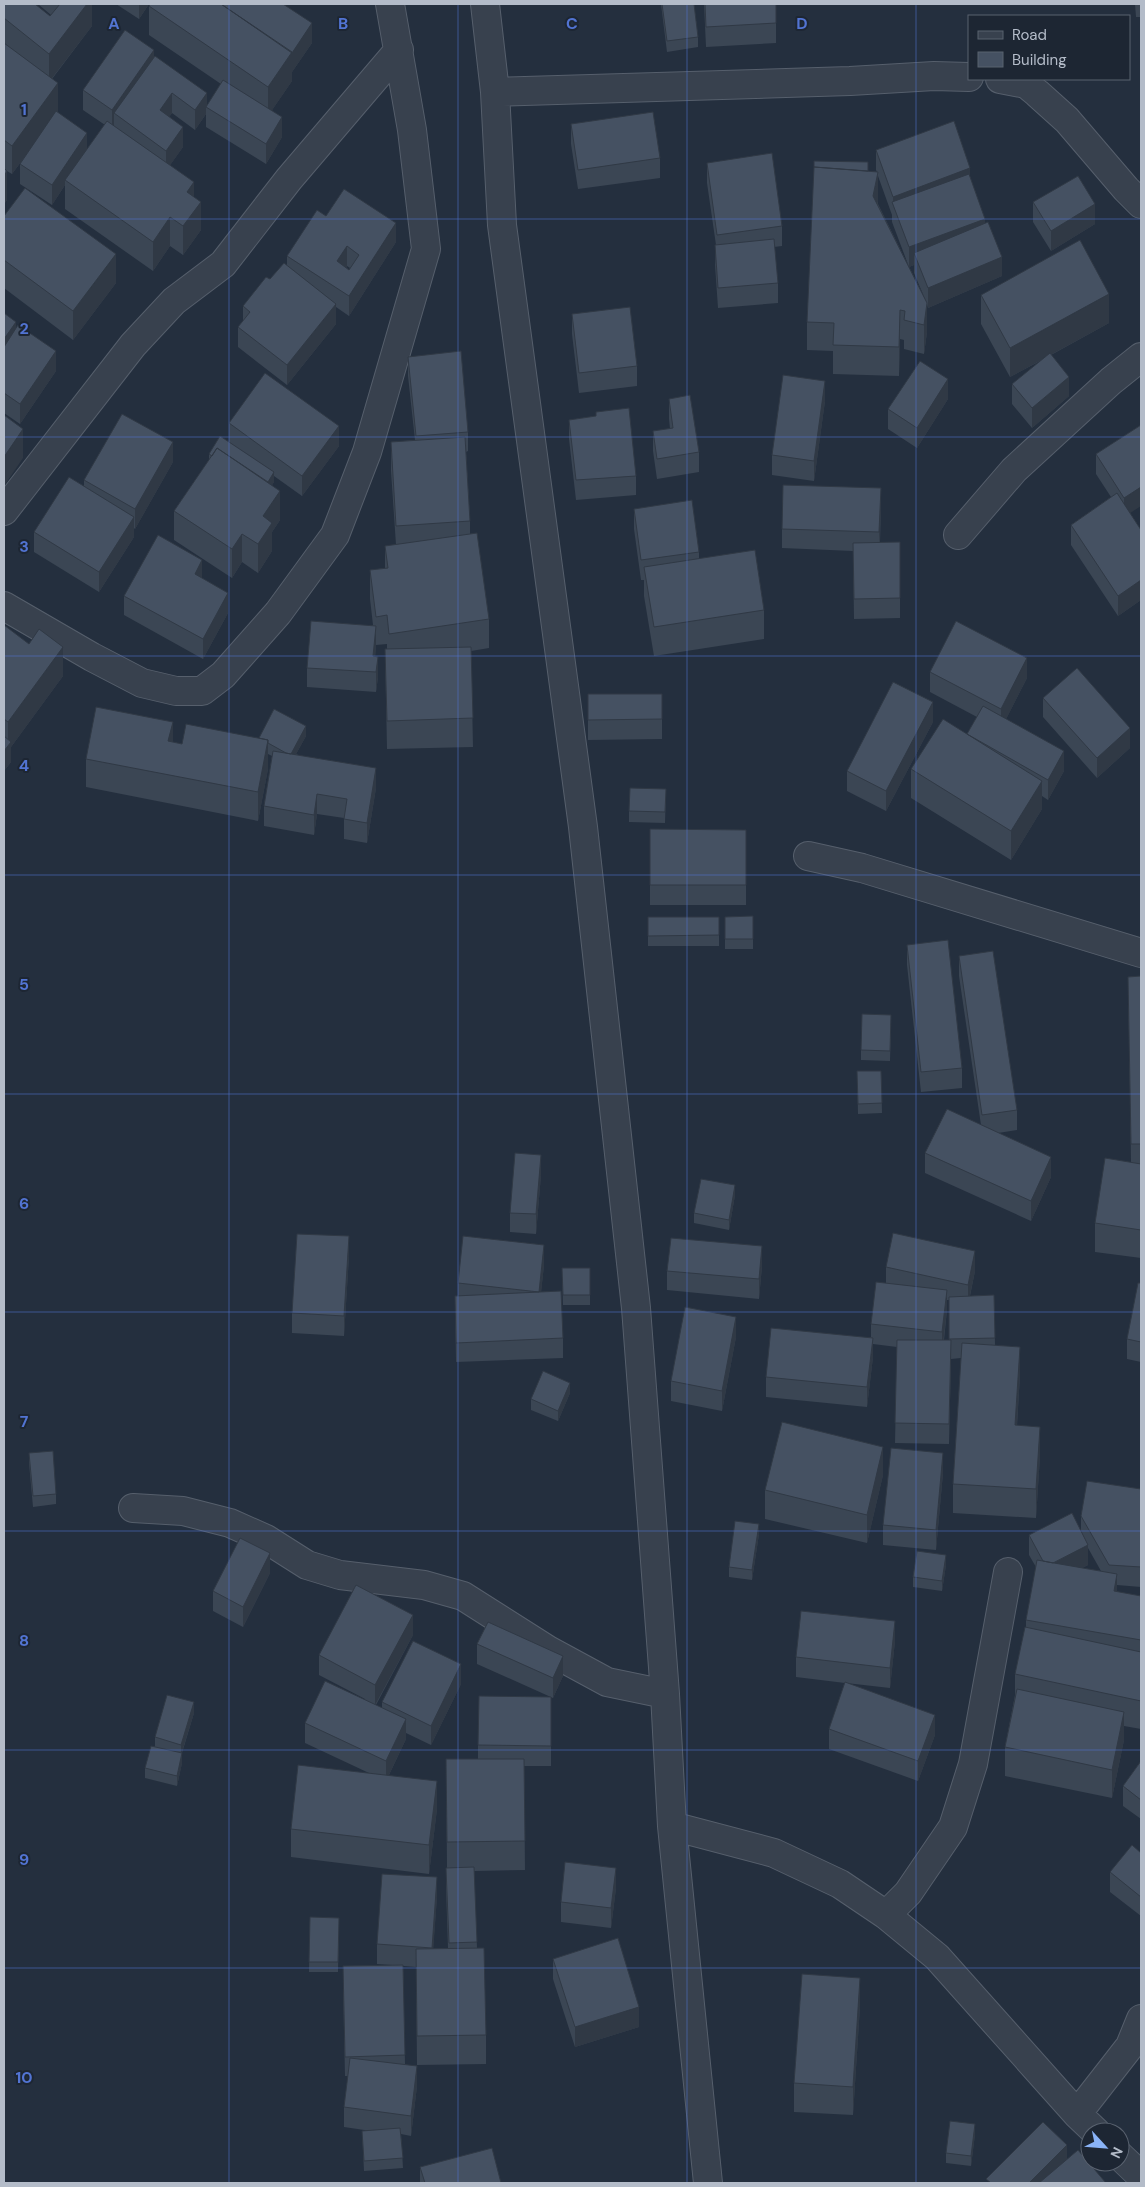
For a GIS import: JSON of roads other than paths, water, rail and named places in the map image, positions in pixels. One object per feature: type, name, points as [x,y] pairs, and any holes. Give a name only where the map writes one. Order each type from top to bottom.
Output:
[{"type":"street","points":[[4,606],[92,657],[142,682],[176,691],[202,690],[223,675],[278,613],[335,535],[368,452],[426,249],[412,130],[390,4]]},
{"type":"street","points":[[485,4],[494,92],[502,224],[583,826],[635,1299],[665,1694],[672,1826],[708,2183]]},
{"type":"street","points":[[4,511],[133,345],[174,301],[223,264],[289,179],[399,50]]},
{"type":"street","points":[[494,92],[850,81],[934,76],[968,77]]},
{"type":"street","points":[[1005,80],[1026,84],[1067,120],[1141,204]]},
{"type":"street","points":[[958,535],[1014,470],[1111,381],[1141,357]]},
{"type":"street","points":[[808,856],[862,868],[1141,952]]},
{"type":"street","points":[[133,1508],[183,1510],[230,1523],[266,1539],[307,1564],[340,1575],[424,1585],[463,1596],[548,1650],[608,1682],[665,1694]]},
{"type":"street","points":[[886,1915],[908,1893],[953,1827],[973,1764],[1008,1572]]},
{"type":"street","points":[[672,1826],[774,1853],[840,1884],[886,1915],[937,1957],[1085,2122]]},
{"type":"street","points":[[1087,2122],[1130,2046],[1141,2019]]},
{"type":"street","points":[[1130,2166],[1141,2176]]}]
